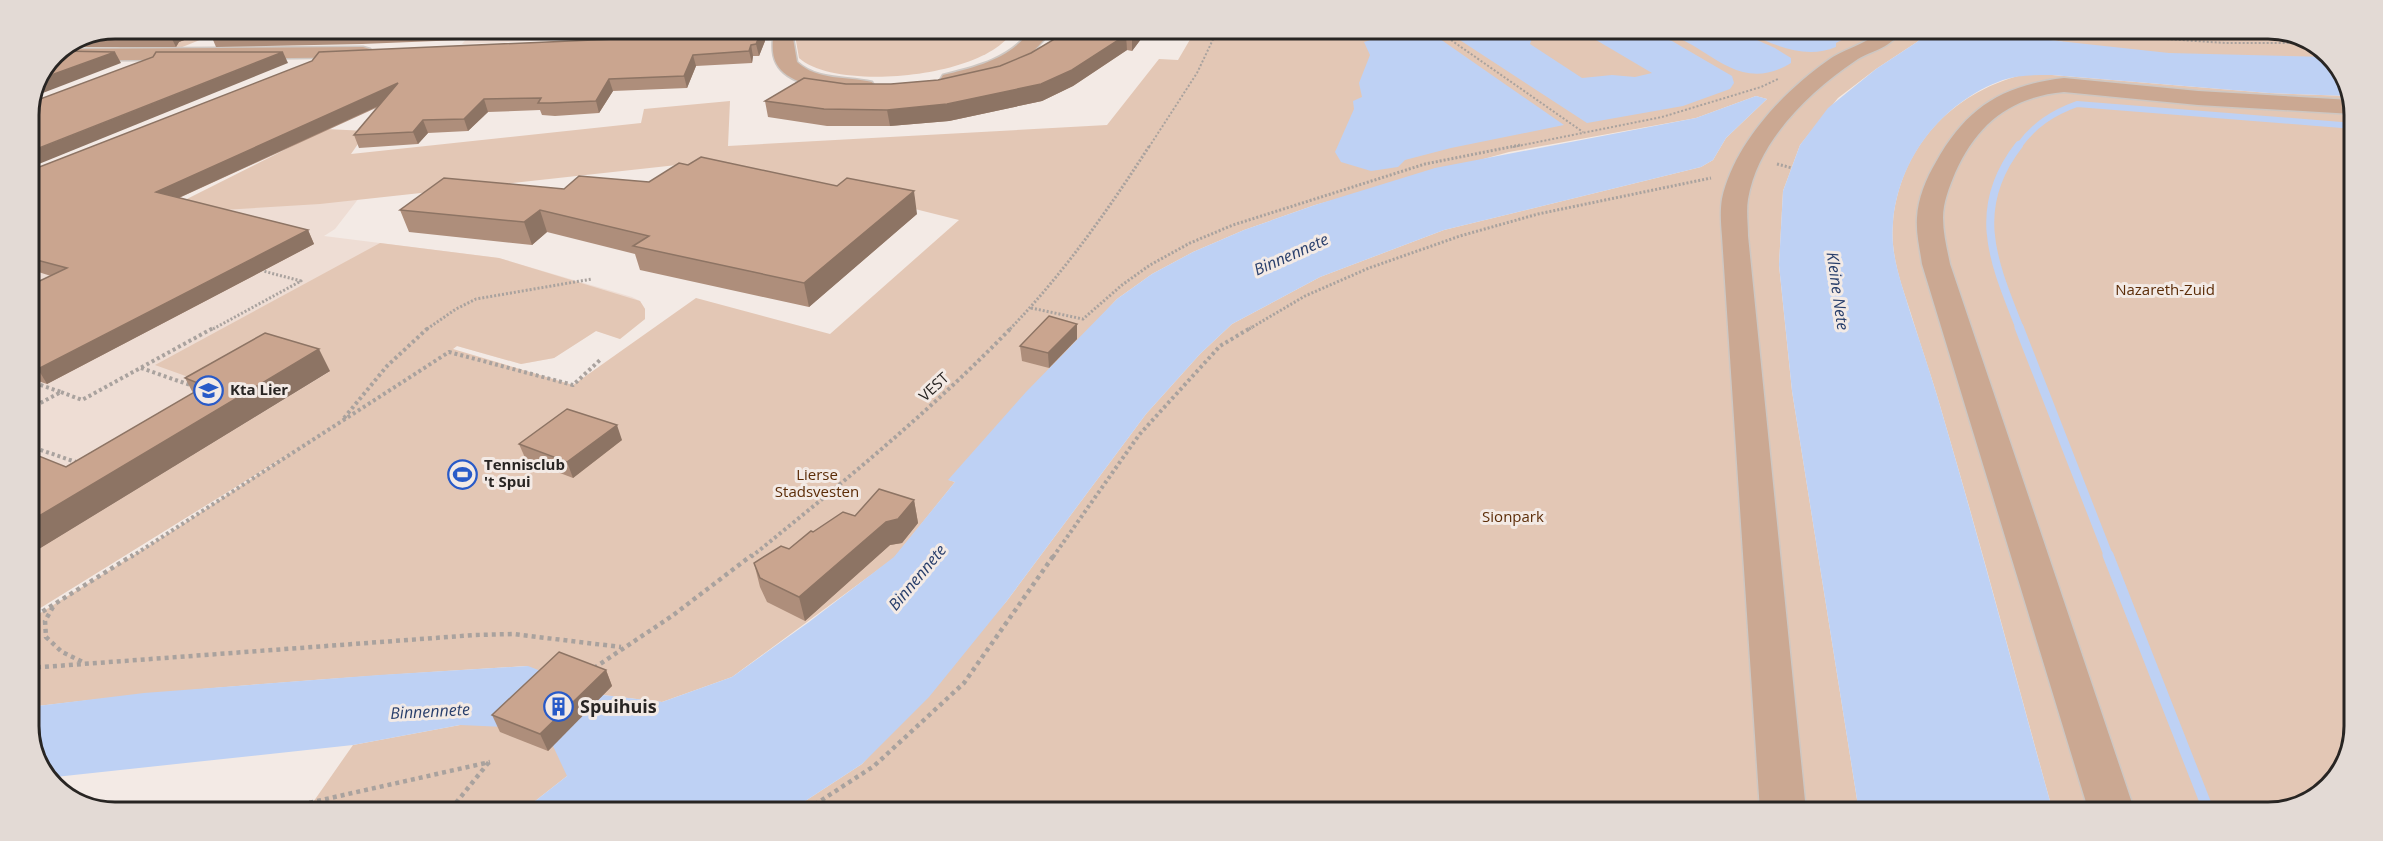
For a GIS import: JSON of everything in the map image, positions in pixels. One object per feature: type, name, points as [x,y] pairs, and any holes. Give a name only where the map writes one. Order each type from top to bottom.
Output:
[{"type":"street","points":[[117,75],[209,39]]},
{"type":"street","points":[[783,39],[783,51],[791,68],[830,83],[880,88]]},
{"type":"street","points":[[930,84],[977,74],[1003,64],[1024,52],[1034,39]]},
{"type":"street","points":[[1782,802],[1735,236],[1735,200],[1744,169],[1760,143],[1797,97],[1834,66],[1852,54],[1884,39]]},
{"type":"street","points":[[68,55],[159,58],[387,51]]},
{"type":"street","points":[[286,75],[308,66],[315,55]]},
{"type":"street","points":[[2109,802],[1936,264],[1929,215],[1939,180],[1966,130],[2007,99],[2042,86],[2064,85],[2219,100],[2344,106]]},
{"type":"path","name":"VEST","points":[[585,666],[592,669],[672,616],[743,563],[832,491],[934,403],[993,347],[1030,308],[1118,195],[1197,73],[1213,39]]},
{"type":"path","points":[[1450,39],[1584,132]]},
{"type":"path","points":[[2161,39],[2291,43]]},
{"type":"path","points":[[1030,308],[1083,319],[1122,285],[1150,266],[1190,243],[1233,225],[1425,164],[1683,111],[1761,87],[1784,75]]},
{"type":"path","points":[[820,802],[874,765],[964,683],[1139,435],[1220,346],[1305,296],[1369,267],[1460,236],[1538,214],[1744,169]]},
{"type":"path","points":[[39,384],[82,400],[301,281],[263,271]]},
{"type":"path","points":[[341,421],[419,334],[465,304],[476,299],[592,279]]},
{"type":"path","points":[[39,614],[449,352],[573,385],[600,360]]},
{"type":"path","points":[[141,368],[194,387]]},
{"type":"path","points":[[39,404],[61,392]]},
{"type":"path","points":[[39,449],[81,464]]},
{"type":"path","points":[[56,603],[45,621],[46,637],[62,652],[86,664]]},
{"type":"path","points":[[39,667],[475,635],[513,634],[622,647]]},
{"type":"path","points":[[313,802],[490,762],[457,802]]},
{"type":"shaded area","points":[[466,39],[578,39],[462,44]]},
{"type":"shaded area","name":"Kta Lier","points":[[359,198],[335,229],[324,236],[499,258],[632,297],[640,301],[645,309],[645,319],[620,339],[596,331],[554,358],[521,364],[457,346],[351,415],[39,609],[39,263],[160,208]]},
{"type":"green space","points":[[134,39],[202,39],[175,50],[116,49]]},
{"type":"green space","points":[[796,39],[1005,39],[998,46],[974,59],[944,69],[911,75],[876,77],[845,75],[818,69],[799,58]]},
{"type":"green space","points":[[1190,39],[1920,39],[1838,98],[1800,145],[1783,191],[1779,265],[1792,391],[1857,802],[804,802],[862,764],[1006,602],[1146,414],[1200,354],[1232,324],[1320,277],[1444,230],[1701,167],[1713,160],[1726,138],[1767,99],[1756,96],[1696,118],[1509,152],[1315,205],[1244,230],[1193,252],[1152,274],[1117,299],[949,480],[955,482],[894,558],[732,677],[662,702],[603,695],[567,776],[534,802],[313,802],[353,745],[460,725],[497,725],[528,666],[278,683],[39,706],[39,614],[171,532],[297,449],[39,609],[39,549],[329,372],[219,388],[155,365],[380,243],[499,258],[640,301],[645,309],[645,319],[620,339],[596,331],[554,358],[521,364],[457,346],[453,349],[573,385],[696,298],[830,334],[959,220],[907,207],[686,164],[320,204],[157,214],[326,129],[367,131],[351,154],[641,123],[644,109],[730,101],[728,146],[1107,125],[1159,59],[1178,60]]},
{"type":"green space","points":[[2052,39],[2268,39],[2292,43],[2317,57],[2173,54],[2094,47]]},
{"type":"green space","name":"Nazareth-Zuid","points":[[2022,75],[2052,75],[2269,93],[2342,96],[2344,110],[2343,741],[2336,759],[2322,780],[2306,792],[2292,798],[2268,802],[2050,802],[1959,471],[1900,280],[1893,246],[1893,222],[1898,195],[1906,170],[1918,148],[1952,110],[1973,95],[1996,83]]},
{"type":"water","points":[[1373,39],[1440,39],[1564,125],[1451,148],[1405,160],[1398,167],[1371,171],[1341,162],[1335,152],[1354,109],[1353,101],[1362,97],[1359,83],[1370,55],[1364,42]]},
{"type":"water","points":[[1458,39],[1532,39],[1530,44],[1582,78],[1612,75],[1635,77],[1652,73],[1594,39],[1666,39],[1732,76],[1734,83],[1730,89],[1683,106],[1587,123]]},
{"type":"water","points":[[1681,39],[1755,39],[1791,58],[1791,63],[1770,72],[1751,73],[1734,69]]},
{"type":"water","points":[[1761,39],[1843,39],[1836,43],[1836,47],[1813,52],[1790,49]]},
{"type":"water","name":"Kleine Nete","points":[[1920,39],[2045,39],[2169,53],[2316,57],[2334,77],[2342,96],[2269,93],[2052,75],[2015,77],[1981,90],[1943,118],[1914,155],[1904,177],[1893,223],[1893,247],[1898,270],[1959,472],[2050,802],[1857,802],[1792,391],[1779,265],[1783,191],[1800,145],[1828,108],[1876,69]]},
{"type":"water","name":"Binnennete","points":[[1756,96],[1767,99],[1726,138],[1713,160],[1701,167],[1444,230],[1320,277],[1232,324],[1200,354],[1146,414],[1006,602],[929,697],[862,764],[804,802],[534,802],[567,776],[553,746],[505,727],[460,725],[353,745],[58,777],[45,755],[40,741],[39,706],[144,693],[528,666],[603,695],[662,702],[732,677],[894,557],[955,482],[948,480],[1026,392],[1117,299],[1152,274],[1193,252],[1244,230],[1315,205],[1435,168],[1696,118]]},
{"type":"building","points":[[615,39],[758,39],[756,44],[751,45],[749,51],[693,55],[684,76],[609,79],[596,101],[538,103],[541,98],[484,99],[464,119],[423,120],[413,132],[354,135],[398,83],[156,192],[308,230],[39,368],[39,281],[67,268],[39,261],[39,167],[312,61],[319,52]]},
{"type":"building","points":[[1120,39],[1072,70],[1041,84],[947,104],[887,110],[824,109],[765,101],[804,78],[846,84],[891,84],[938,80],[1000,66],[1031,53],[1053,40]]},
{"type":"building","points":[[74,51],[115,52],[51,75],[61,61]]},
{"type":"building","points":[[156,52],[283,52],[39,148],[40,99],[153,57]]},
{"type":"building","points":[[701,157],[837,186],[847,178],[914,191],[804,283],[633,246],[649,236],[540,210],[524,222],[400,210],[444,178],[564,189],[579,176],[649,182],[679,163],[688,165]]},
{"type":"building","points":[[1049,316],[1077,324],[1048,353],[1020,346]]},
{"type":"building","points":[[265,333],[319,349],[39,516],[39,456],[66,467],[205,386],[185,378]]},
{"type":"building","points":[[567,409],[617,425],[567,462],[519,444]]},
{"type":"building","points":[[879,489],[914,500],[898,519],[886,522],[799,597],[760,578],[754,563],[781,546],[789,549],[811,531],[813,532],[843,512],[855,516]]},
{"type":"building","points":[[559,652],[606,670],[540,734],[492,715]]},
{"type":"waterway","points":[[2018,147],[2030,132],[2044,121],[2059,111],[2077,104],[2344,125]]},
{"type":"waterway","points":[[2019,145],[1994,191],[1990,214],[1995,259],[2020,329]]},
{"type":"waterway","points":[[2019,327],[2109,557]]},
{"type":"waterway","points":[[2108,555],[2205,802]]},
{"type":"place","name":"Kta Lier","points":[[209,390]]},
{"type":"place","name":"Tennisclub 't Spui","points":[[463,474]]},
{"type":"place","name":"Spuihuis","points":[[559,707]]},
{"type":"park label","name":"Lierse Stadsvesten","points":[[817,484]]},
{"type":"park label","name":"Sionpark","points":[[1513,517]]}]
